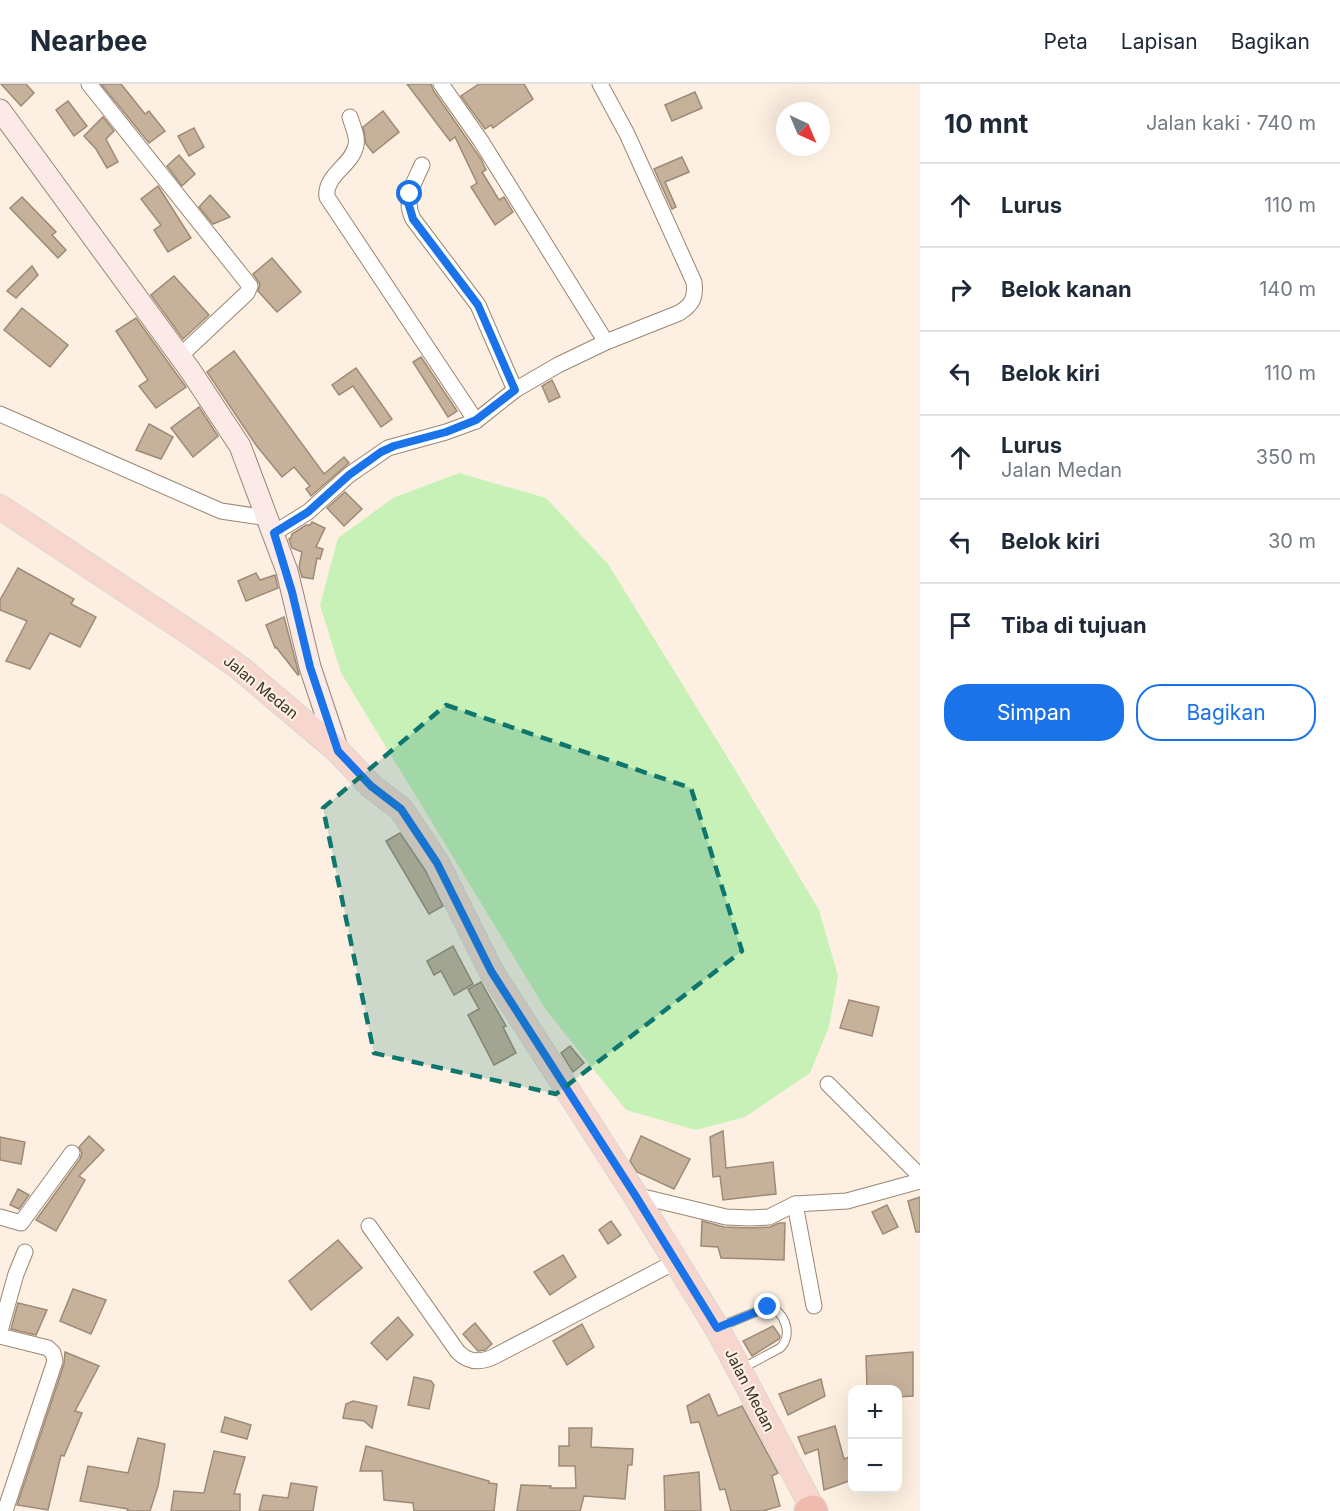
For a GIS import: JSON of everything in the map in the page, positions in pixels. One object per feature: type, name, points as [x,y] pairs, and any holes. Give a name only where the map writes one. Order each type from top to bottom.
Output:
[{"type":"main road","name":"Jalan Medan","points":[[0,507],[240,668],[338,751],[371,786],[401,809],[437,863],[491,971],[635,1195],[717,1328],[741,1369],[812,1510]]},
{"type":"street","points":[[89,84],[250,286],[247,293],[180,356]]},
{"type":"street","points":[[441,84],[481,141],[606,342]]},
{"type":"street","points":[[0,414],[220,511],[271,526],[308,512],[349,475],[381,452],[476,420],[515,390],[558,365],[606,342],[679,313],[688,308],[695,293],[691,275],[627,134],[600,84]]},
{"type":"street","points":[[0,110],[180,356],[240,446],[271,526],[292,592],[310,667],[338,751]]},
{"type":"street","points":[[350,117],[356,145],[352,155],[328,185],[327,197],[476,420]]},
{"type":"street","points":[[422,165],[410,194],[409,211],[478,305],[515,390]]},
{"type":"street","points":[[635,1195],[726,1217],[769,1218],[795,1204],[847,1201],[920,1178],[828,1084]]},
{"type":"street","points":[[0,1217],[21,1223],[72,1153]]},
{"type":"street","points":[[795,1204],[814,1306]]},
{"type":"street","points":[[369,1226],[458,1352],[463,1357],[474,1361],[488,1359],[675,1262]]},
{"type":"street","points":[[0,1331],[4,1299],[25,1252]]},
{"type":"street","points":[[0,1335],[48,1348],[55,1360],[5,1511]]},
{"type":"lane","points":[[717,1328],[768,1307],[775,1309],[781,1315],[788,1333],[785,1343],[741,1369]]},
{"type":"highlighted area","points":[[446,705],[691,788],[742,951],[556,1094],[374,1053],[323,808]]},
{"type":"green space","points":[[459,473],[546,498],[608,564],[819,910],[838,976],[829,1027],[810,1073],[745,1117],[696,1130],[626,1110],[546,1010],[341,673],[320,605],[338,538],[393,498]]},
{"type":"building","points":[[1,84],[26,84],[34,93],[21,106]]},
{"type":"building","points":[[101,84],[121,84],[145,114],[149,111],[165,131],[149,143]]},
{"type":"building","points":[[407,84],[431,84],[481,159],[486,170],[482,172],[499,200],[504,197],[513,212],[495,225],[471,187],[477,183],[455,137],[450,141]]},
{"type":"building","points":[[479,84],[524,84],[533,99],[493,128],[491,125],[485,129],[461,96]]},
{"type":"building","points":[[695,92],[702,108],[672,121],[665,105]]},
{"type":"building","points":[[68,101],[87,126],[74,136],[56,110]]},
{"type":"building","points":[[383,111],[399,132],[373,153],[366,144],[363,127]]},
{"type":"building","points":[[103,117],[114,131],[106,139],[118,162],[107,168],[96,149],[84,136]]},
{"type":"building","points":[[194,128],[204,147],[189,156],[178,136]]},
{"type":"building","points":[[179,155],[195,174],[182,186],[167,166]]},
{"type":"building","points":[[682,157],[689,172],[665,182],[676,207],[672,209],[654,169]]},
{"type":"building","points":[[158,186],[191,238],[168,252],[154,230],[161,225],[141,199]]},
{"type":"building","points":[[210,195],[230,217],[213,224],[199,207]]},
{"type":"building","points":[[22,197],[56,232],[52,235],[66,250],[58,258],[10,208]]},
{"type":"building","points":[[272,258],[301,292],[277,312],[258,291],[260,284],[253,274]]},
{"type":"building","points":[[32,266],[38,275],[16,298],[7,291]]},
{"type":"building","points":[[174,276],[209,315],[183,339],[151,295]]},
{"type":"building","points":[[22,308],[68,345],[50,367],[4,330]]},
{"type":"building","points":[[136,318],[186,387],[156,408],[139,386],[148,380],[116,331]]},
{"type":"building","points":[[234,351],[324,474],[344,457],[349,463],[311,496],[306,489],[310,486],[294,467],[282,477],[256,445],[207,372]]},
{"type":"building","points":[[421,357],[457,411],[448,417],[413,362]]},
{"type":"building","points":[[356,368],[392,419],[381,427],[353,386],[339,395],[332,385]]},
{"type":"building","points":[[552,380],[560,397],[549,402],[542,386]]},
{"type":"building","points":[[199,407],[218,436],[193,457],[171,428]]},
{"type":"building","points":[[149,424],[173,437],[161,459],[136,450]]},
{"type":"building","points":[[345,492],[362,509],[344,526],[327,508]]},
{"type":"building","points":[[312,522],[325,528],[316,547],[323,549],[320,559],[317,558],[313,579],[302,577],[299,567],[302,552],[292,548],[289,539],[292,534]]},
{"type":"building","points":[[18,568],[74,599],[71,604],[96,617],[80,647],[50,633],[30,669],[6,661],[27,621],[0,610],[0,600]]},
{"type":"building","points":[[256,573],[260,580],[275,575],[278,588],[246,601],[238,581]]},
{"type":"building","points":[[284,617],[298,675],[275,648],[266,625]]},
{"type":"building","points":[[400,833],[425,870],[443,906],[429,914],[386,841]]},
{"type":"building","points":[[453,946],[473,984],[454,995],[441,971],[434,975],[427,961]]},
{"type":"building","points":[[481,982],[506,1026],[503,1027],[516,1053],[494,1065],[468,1015],[479,1009],[468,989]]},
{"type":"building","points":[[849,1000],[879,1007],[872,1036],[840,1028]]},
{"type":"building","points":[[570,1046],[584,1063],[573,1072],[561,1053]]},
{"type":"building","points":[[723,1131],[726,1168],[773,1162],[776,1194],[723,1200],[720,1176],[713,1177],[710,1137]]},
{"type":"building","points":[[89,1136],[104,1150],[79,1176],[85,1180],[56,1231],[36,1220],[80,1159],[82,1153],[79,1147]]},
{"type":"building","points":[[641,1136],[690,1159],[674,1189],[637,1172],[630,1161]]},
{"type":"building","points":[[0,1137],[25,1142],[21,1164],[0,1160]]},
{"type":"building","points":[[18,1189],[29,1195],[19,1209],[10,1205]]},
{"type":"building","points":[[920,1197],[920,1232],[916,1232],[908,1201]]},
{"type":"building","points":[[887,1205],[898,1227],[883,1234],[872,1212]]},
{"type":"building","points":[[611,1221],[621,1235],[608,1244],[599,1230]]},
{"type":"building","points":[[702,1221],[724,1227],[750,1228],[770,1227],[785,1223],[784,1260],[721,1258],[718,1247],[701,1246]]},
{"type":"building","points":[[338,1240],[362,1268],[311,1310],[289,1281]]},
{"type":"building","points":[[563,1255],[576,1277],[550,1295],[534,1272]]},
{"type":"building","points":[[73,1289],[106,1300],[91,1334],[60,1321]]},
{"type":"building","points":[[18,1303],[47,1310],[36,1335],[11,1329]]},
{"type":"building","points":[[398,1317],[413,1335],[387,1360],[371,1343]]},
{"type":"building","points":[[475,1323],[492,1344],[485,1350],[478,1351],[463,1334]]},
{"type":"building","points":[[582,1324],[594,1347],[567,1365],[553,1341]]},
{"type":"building","points":[[773,1326],[780,1336],[779,1339],[752,1356],[743,1341]]},
{"type":"building","points":[[65,1352],[99,1366],[75,1411],[82,1413],[64,1456],[61,1455],[48,1510],[17,1505],[64,1364]]},
{"type":"building","points":[[913,1352],[913,1396],[902,1397],[902,1385],[867,1385],[866,1356]]},
{"type":"building","points":[[414,1377],[431,1381],[434,1385],[429,1409],[408,1405]]},
{"type":"building","points":[[821,1379],[825,1396],[788,1415],[779,1394]]},
{"type":"building","points":[[709,1394],[718,1416],[742,1406],[778,1473],[772,1476],[780,1506],[763,1511],[731,1511],[725,1489],[720,1490],[699,1422],[691,1423],[687,1406]]},
{"type":"building","points":[[353,1401],[377,1406],[372,1428],[364,1421],[343,1418],[346,1404]]},
{"type":"building","points":[[225,1417],[251,1425],[247,1439],[221,1432]]},
{"type":"building","points":[[835,1426],[844,1459],[848,1458],[848,1481],[824,1490],[818,1449],[805,1454],[798,1437]]},
{"type":"building","points":[[569,1428],[592,1428],[591,1447],[633,1449],[632,1465],[628,1465],[625,1499],[584,1496],[580,1511],[517,1511],[521,1485],[576,1488],[575,1466],[559,1466],[559,1446],[569,1446]]},
{"type":"building","points":[[138,1438],[165,1444],[158,1486],[150,1511],[127,1511],[128,1509],[80,1501],[88,1466],[128,1473]]},
{"type":"building","points":[[366,1446],[497,1484],[494,1511],[414,1511],[413,1503],[384,1500],[382,1471],[360,1471]]},
{"type":"building","points":[[214,1451],[245,1457],[234,1494],[240,1494],[240,1511],[171,1511],[174,1491],[204,1493]]},
{"type":"building","points":[[699,1472],[701,1511],[665,1511],[664,1476]]},
{"type":"building","points":[[291,1483],[317,1487],[313,1511],[259,1511],[263,1495],[288,1498]]},
{"type":"route","points":[[410,194],[409,211],[413,219],[484,314],[515,390],[476,420],[381,452],[349,475],[308,512],[274,533],[287,571],[310,667],[327,722],[338,751],[371,786],[401,809],[437,863],[491,971],[635,1195],[717,1328],[768,1307]]}]
